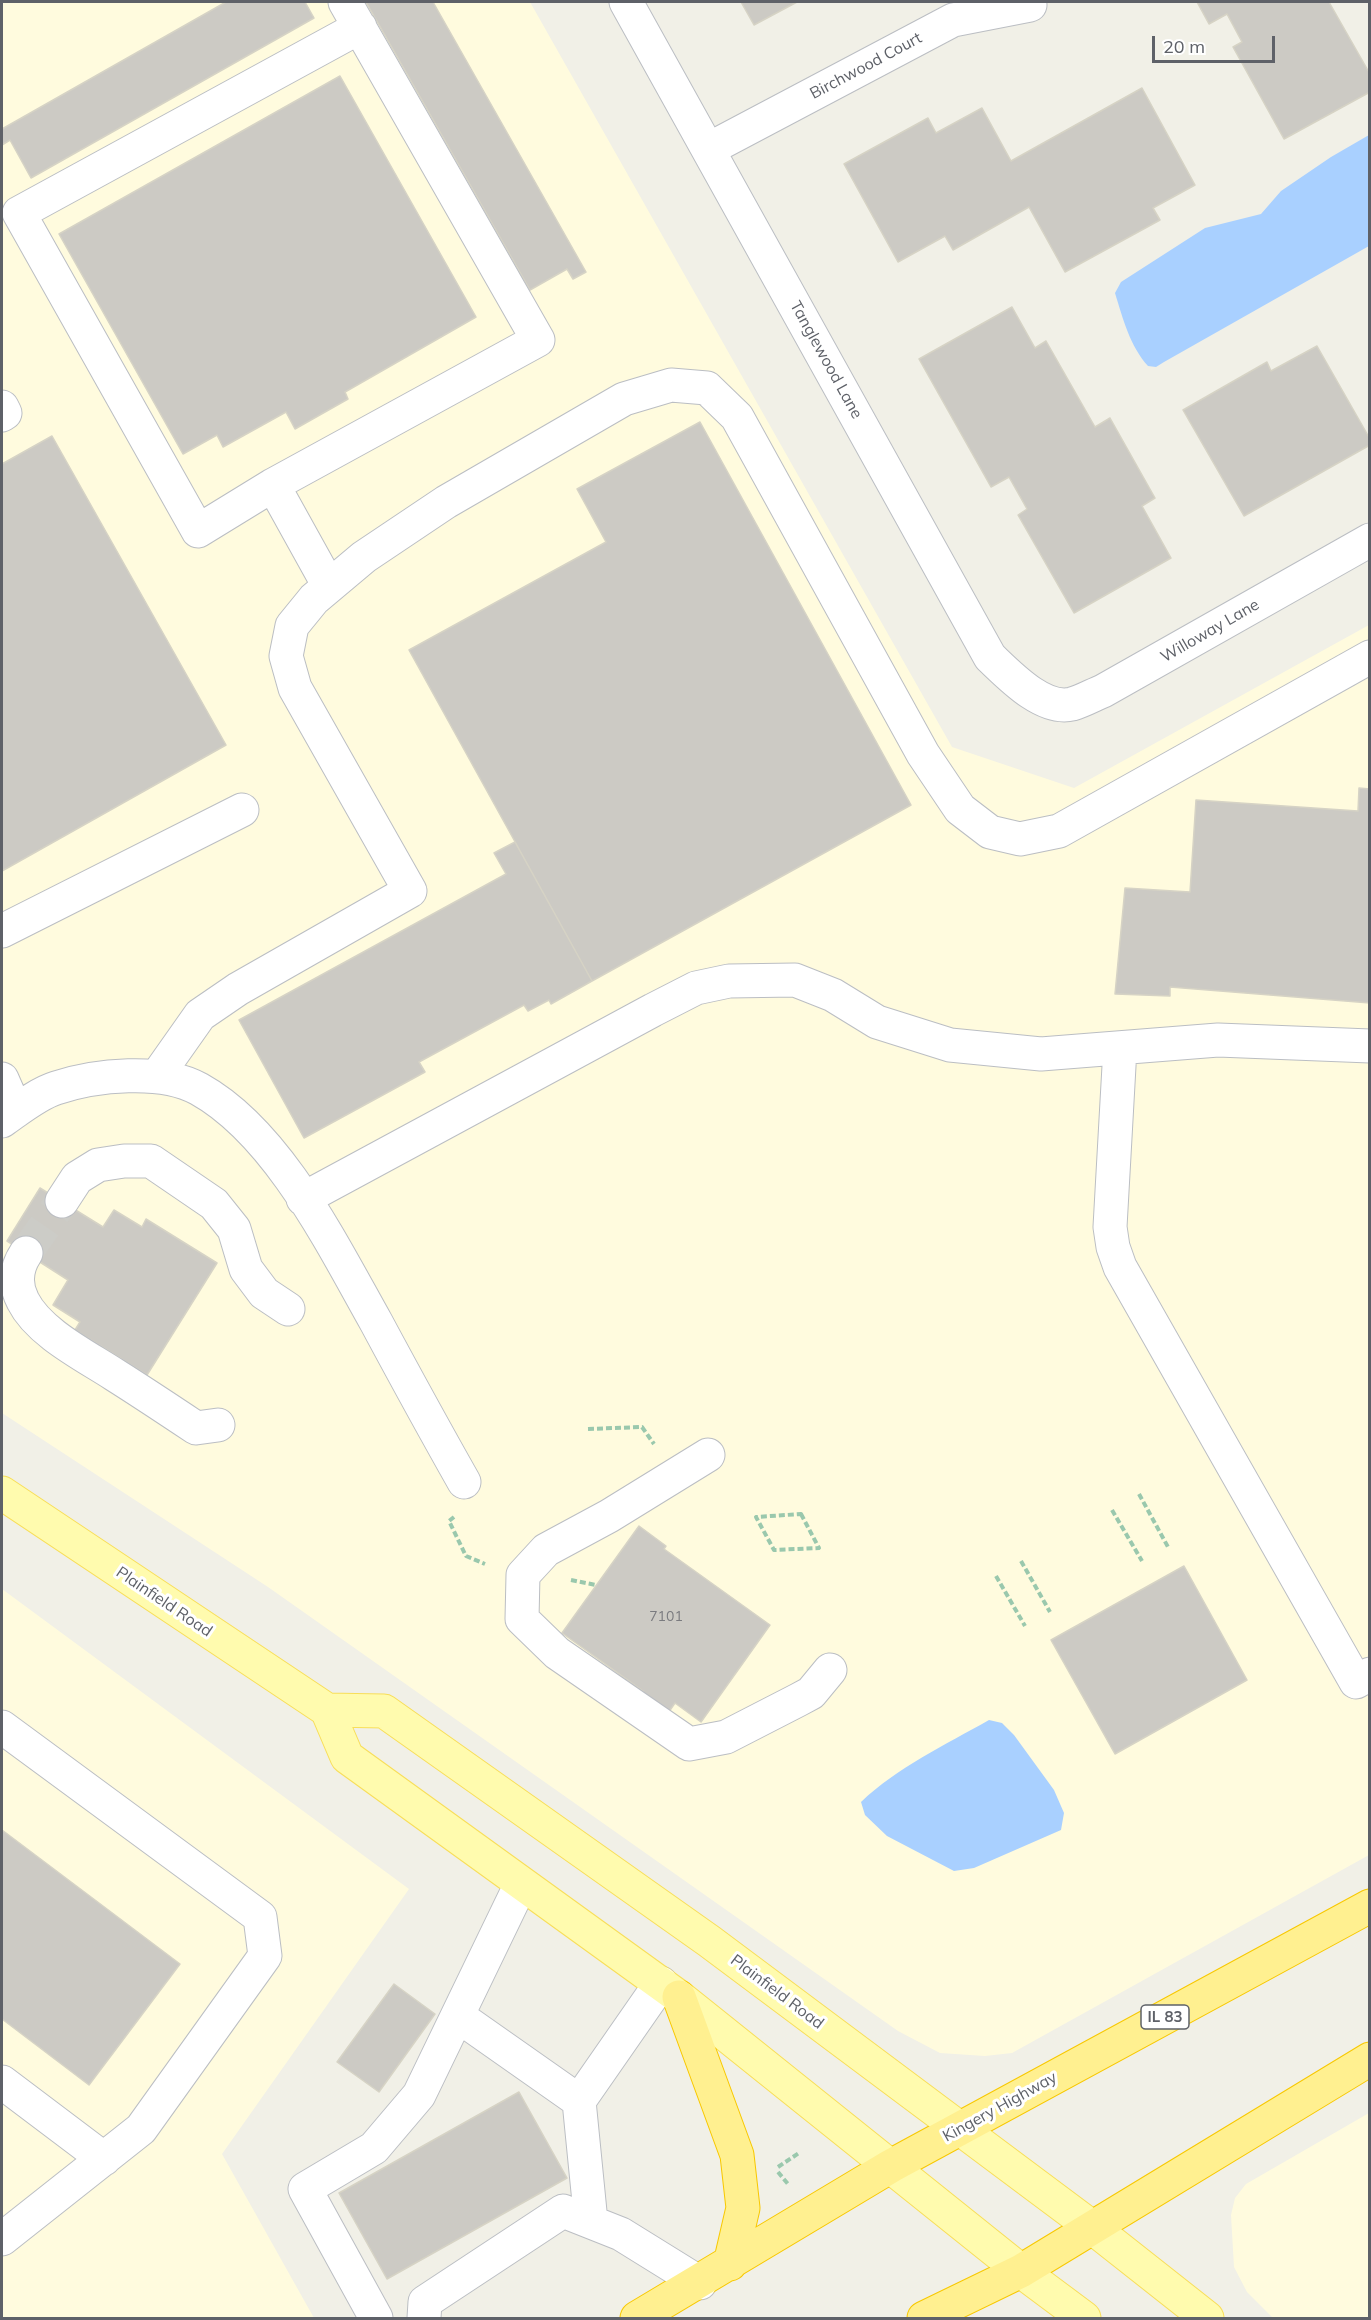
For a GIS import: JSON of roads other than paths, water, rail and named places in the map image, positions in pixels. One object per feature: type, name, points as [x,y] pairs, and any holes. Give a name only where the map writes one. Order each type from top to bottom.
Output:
[{"type":"highway","name":"Kingery Highway","points":[[637,2319],[891,2166],[1370,1906]]},
{"type":"highway","points":[[670,1990],[737,2155],[743,2208],[730,2264]]},
{"type":"highway","points":[[924,2319],[1021,2271],[1370,2059]]},
{"type":"main road","name":"Plainfield Road","points":[[2,1493],[327,1710],[384,1711],[709,1941],[961,2128],[1208,2319]]},
{"type":"main road","points":[[327,1710],[347,1757],[670,1990],[1084,2319]]},
{"type":"street","name":"Tanglewood Lane","points":[[626,2],[990,657],[1017,682],[1045,701]]},
{"type":"street","name":"Birchwood Court","points":[[709,149],[953,20],[1030,5]]},
{"type":"street","points":[[353,14],[538,340],[273,485],[198,531],[19,213],[353,14]]},
{"type":"street","points":[[157,1076],[200,1015],[238,989],[410,891],[295,688],[286,656],[292,626],[314,599],[364,557],[446,502],[624,399],[670,385],[706,388],[737,417],[923,754],[960,809],[990,832],[1020,839],[1059,831],[1370,657]]},
{"type":"street","points":[[2,407],[5,413],[2,415]]},
{"type":"street","points":[[273,485],[329,586]]},
{"type":"street","name":"Willoway Lane","points":[[1045,701],[1070,704],[1103,691],[1370,540]]},
{"type":"street","points":[[2,931],[242,810]]},
{"type":"street","points":[[303,1199],[653,1010],[696,988],[729,981],[795,980],[833,995],[877,1022],[950,1045],[1041,1054],[1218,1040],[1370,1046]]},
{"type":"street","points":[[1120,1048],[1110,1227],[1113,1247],[1120,1267],[1356,1682],[1370,1674]]},
{"type":"street","points":[[2,1079],[9,1116],[55,1088],[102,1078],[157,1076],[198,1088],[231,1112],[261,1143],[327,1233],[464,1482]]},
{"type":"street","points":[[62,1201],[77,1178],[98,1165],[124,1161],[151,1161],[214,1204],[234,1229],[246,1269],[264,1293],[288,1309]]},
{"type":"street","points":[[26,1253],[18,1265],[16,1282],[22,1300],[38,1322],[72,1347],[196,1428],[218,1425]]},
{"type":"street","points":[[708,1455],[609,1516],[546,1550],[523,1575],[522,1619],[557,1653],[689,1744],[726,1737],[798,1700],[811,1693],[830,1670]]},
{"type":"street","points":[[2,1727],[260,1917],[265,1956],[141,2129],[2,2239]]},
{"type":"street","points":[[376,2319],[305,2189],[374,2148],[419,2095],[521,1884]]},
{"type":"street","points":[[591,2222],[579,2101],[670,1990]]},
{"type":"street","points":[[458,2016],[579,2101]]},
{"type":"street","points":[[2,2082],[104,2159]]},
{"type":"street","points":[[394,2319],[425,2310],[563,2211],[621,2234],[700,2283]]},
{"type":"water","points":[[1369,135],[1369,246],[1156,367],[1148,366],[1132,341],[1121,313],[1115,293],[1121,282],[1205,228],[1261,214],[1281,191],[1331,157]]},
{"type":"water","points":[[989,1720],[1002,1723],[1014,1735],[1054,1790],[1064,1813],[1061,1830],[974,1868],[954,1871],[887,1836],[865,1815],[861,1802],[875,1789],[922,1757]]},
{"type":"tunnel","points":[[26,1253],[62,1201]]}]
